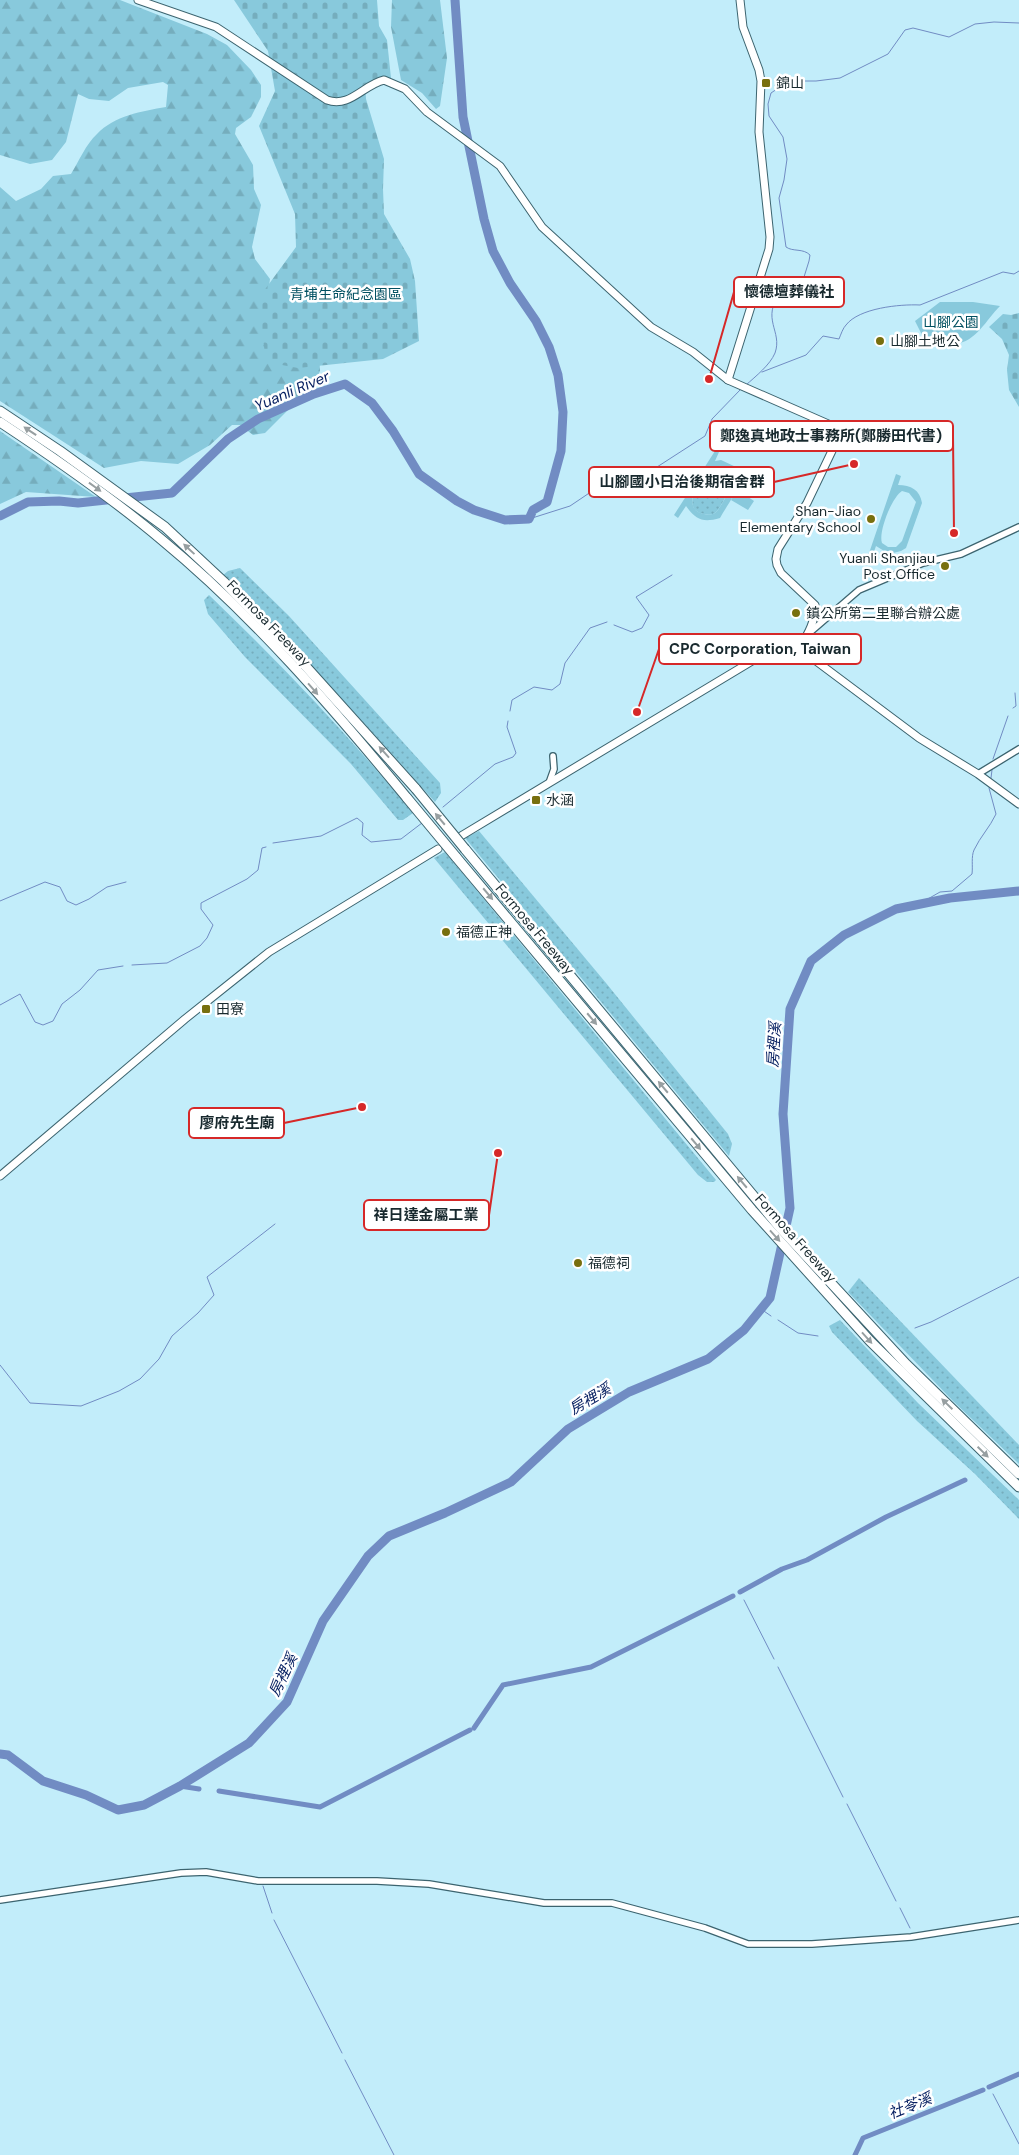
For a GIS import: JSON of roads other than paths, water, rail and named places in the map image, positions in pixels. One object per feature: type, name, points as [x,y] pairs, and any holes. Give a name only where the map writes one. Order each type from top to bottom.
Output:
[{"type":"highway","name":"Formosa Freeway","points":[[0,411],[58,455],[164,541],[218,590],[292,665],[456,856],[709,1160],[834,1302],[900,1372],[1019,1487]]},
{"type":"highway","name":"Formosa Freeway","points":[[0,422],[58,455],[165,527],[224,582],[300,660],[416,789],[781,1229],[906,1364],[1019,1474]]},
{"type":"main road","points":[[138,0],[216,27],[327,100],[334,102],[350,99],[384,80],[405,89],[427,112],[500,166],[542,227],[651,327],[693,352],[728,380],[748,387],[842,430],[807,503],[778,549],[776,559],[781,573],[815,605],[815,613],[808,634],[800,647],[762,656],[461,836]]},
{"type":"main road","points":[[728,380],[769,249],[770,237],[759,132],[761,81],[744,27],[740,0]]},
{"type":"main road","points":[[800,647],[919,738],[978,774],[1019,804]]},
{"type":"main road","points":[[0,1176],[185,1019],[269,952],[438,849]]},
{"type":"street","points":[[808,634],[858,590],[923,563],[960,554],[1019,527]]},
{"type":"street","points":[[978,774],[1019,749]]},
{"type":"street","points":[[549,783],[554,769],[553,756]]},
{"type":"street","points":[[0,1900],[181,1873],[206,1872],[258,1880],[377,1880],[429,1884],[544,1904],[612,1902],[704,1928],[748,1944],[812,1944],[911,1937],[1019,1920]]},
{"type":"waterway","name":"Yuanli River","points":[[0,516],[28,502],[59,501],[78,503],[172,493],[228,439],[258,419],[314,394],[345,384],[372,403],[393,431],[419,474],[457,501],[474,510],[505,520],[529,519],[533,510],[547,502],[561,451],[563,412],[558,375],[549,347],[536,321],[510,283],[493,251],[484,219],[463,117],[455,0]]},
{"type":"waterway","points":[[746,385],[766,366],[775,353],[777,345],[772,317],[775,301],[781,292],[799,293],[810,255],[786,247],[779,198],[787,159],[783,137],[769,116],[768,104],[771,93],[789,81],[816,81],[840,78],[888,54],[905,30],[913,28],[949,37],[975,24],[994,22],[1019,23]]},
{"type":"waterway","points":[[762,372],[806,355],[823,336],[839,339],[843,329],[852,319],[870,311],[891,306],[920,305],[1003,272],[1014,274],[1019,271]]},
{"type":"waterway","points":[[529,519],[570,506],[616,475],[657,467],[705,436],[712,419],[741,389]]},
{"type":"waterway","points":[[614,625],[632,632],[642,628],[649,615],[636,597],[672,575]]},
{"type":"waterway","points":[[510,711],[512,700],[534,687],[552,690],[560,684],[565,663],[590,628],[607,622]]},
{"type":"waterway","points":[[1013,708],[1016,706],[1015,693]]},
{"type":"waterway","points":[[993,759],[1008,716]]},
{"type":"waterway","points":[[443,807],[495,764],[513,757],[516,753],[507,727],[508,721]]},
{"type":"waterway","points":[[991,778],[992,770]]},
{"type":"waterway","points":[[919,904],[940,892],[952,891],[972,874],[974,850],[996,814],[989,788]]},
{"type":"waterway","points":[[273,843],[321,836],[357,818],[363,823],[362,835],[371,842],[401,839],[422,823]]},
{"type":"waterway","points":[[132,965],[167,963],[200,946],[207,938],[213,925],[201,909],[201,903],[247,879],[258,870],[262,848],[266,847]]},
{"type":"waterway","points":[[0,901],[45,882],[60,887],[67,901],[76,905],[107,887],[126,882]]},
{"type":"waterway","name":"房裡溪","points":[[0,1754],[8,1755],[43,1781],[86,1795],[118,1810],[144,1805],[180,1786],[249,1743],[287,1702],[323,1621],[368,1556],[389,1536],[445,1513],[511,1482],[568,1429],[629,1392],[708,1359],[744,1330],[770,1298],[790,1208],[783,1114],[790,1009],[811,961],[844,935],[896,909],[950,898],[1019,891]]},
{"type":"waterway","points":[[0,1005],[20,994],[35,1022],[43,1025],[53,1021],[62,1004],[80,990],[98,970],[123,966]]},
{"type":"waterway","points":[[0,1365],[30,1403],[81,1406],[119,1391],[140,1379],[159,1359],[172,1336],[198,1313],[214,1295],[207,1277],[275,1224]]},
{"type":"waterway","points":[[915,1328],[931,1322],[1019,1277]]},
{"type":"waterway","points":[[761,1309],[771,1316]]},
{"type":"waterway","points":[[778,1320],[798,1333],[818,1336]]},
{"type":"waterway","points":[[740,1592],[782,1569],[807,1560],[886,1517],[965,1480]]},
{"type":"waterway","points":[[474,1728],[503,1685],[591,1667],[733,1596]]},
{"type":"waterway","points":[[744,1600],[774,1659]]},
{"type":"waterway","points":[[778,1667],[843,1797]]},
{"type":"waterway","points":[[219,1791],[320,1807],[470,1730]]},
{"type":"waterway","points":[[180,1786],[199,1789]]},
{"type":"waterway","points":[[847,1804],[896,1901]]},
{"type":"waterway","points":[[263,1886],[272,1913]]},
{"type":"waterway","points":[[900,1908],[910,1928]]},
{"type":"waterway","points":[[274,1920],[342,2053]]},
{"type":"waterway","points":[[345,2060],[394,2155]]},
{"type":"waterway","name":"社苓溪","points":[[989,2087],[1019,2074]]},
{"type":"waterway","name":"社苓溪","points":[[855,2155],[863,2138],[983,2090]]},
{"type":"waterway","points":[[993,2094],[1019,2144]]},
{"type":"place","name":"錦山","points":[[766,83]]},
{"type":"place","name":"山腳土地公","points":[[880,341]]},
{"type":"place","name":"懷德壇葬儀社","points":[[709,379]]},
{"type":"place","name":"山腳國小日治後期宿舍群","points":[[854,464]]},
{"type":"place","name":"Shan-Jiao Elementary School","points":[[871,519]]},
{"type":"place","name":"鄭逸真地政士事務所(鄭勝田代書)","points":[[954,533]]},
{"type":"place","name":"Yuanli Shanjiau Post Office","points":[[945,566]]},
{"type":"place","name":"鎮公所第二里聯合辦公處","points":[[796,613]]},
{"type":"place","name":"CPC Corporation, Taiwan","points":[[637,712]]},
{"type":"place","name":"水涵","points":[[536,800]]},
{"type":"place","name":"福德正神","points":[[446,932]]},
{"type":"place","name":"田寮","points":[[206,1009]]},
{"type":"place","name":"廖府先生廟","points":[[362,1107]]},
{"type":"place","name":"祥日達金屬工業","points":[[498,1153]]},
{"type":"place","name":"福德祠","points":[[578,1263]]},
{"type":"park label","name":"青埔生命紀念園區","points":[[346,294]]},
{"type":"park label","name":"山腳公園","points":[[951,322]]}]
